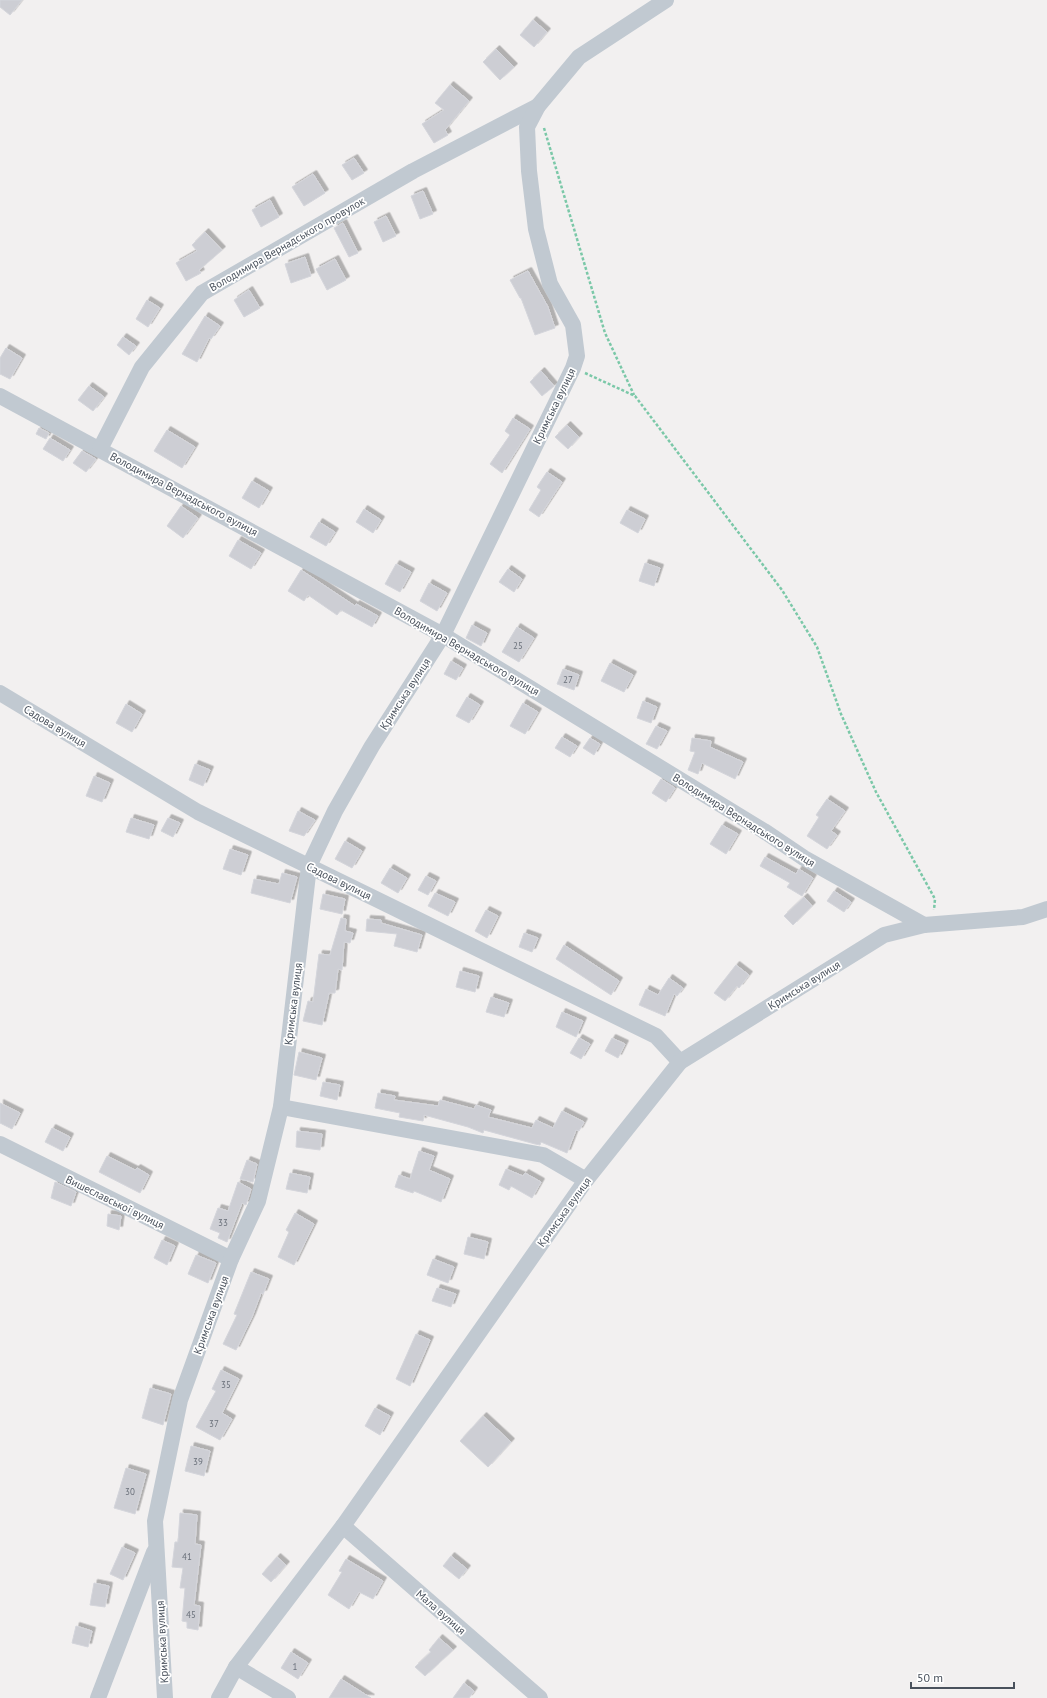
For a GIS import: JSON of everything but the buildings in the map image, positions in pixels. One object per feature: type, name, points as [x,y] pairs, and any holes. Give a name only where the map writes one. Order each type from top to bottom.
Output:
[{"type":"street","points":[[575,362],[573,325],[550,284],[536,229],[528,171],[527,127],[538,106],[579,57],[666,0]]},
{"type":"street","name":"Володимира Вернадського провулок","points":[[100,449],[142,366],[202,293],[412,171],[538,106]]},
{"type":"street","name":"Кримська вулиця","points":[[166,1698],[155,1521],[180,1400],[231,1259],[258,1201],[282,1107],[309,866],[335,811],[372,746],[443,635],[575,362]]},
{"type":"street","name":"Володимира Вернадського вулиця","points":[[0,396],[443,635],[764,831],[804,858],[924,925]]},
{"type":"street","name":"Садова вулиця","points":[[0,693],[198,812],[656,1036],[680,1062]]},
{"type":"street","name":"Кримська вулиця","points":[[219,1698],[236,1667],[343,1526],[586,1180],[680,1062],[884,935],[924,925],[1023,917],[1047,909]]},
{"type":"street","points":[[282,1107],[543,1155],[586,1180]]},
{"type":"street","name":"Вишеславської вулиця","points":[[0,1144],[231,1259]]},
{"type":"street","name":"Мала вулиця","points":[[343,1526],[540,1698]]},
{"type":"street","points":[[98,1698],[156,1547]]},
{"type":"street","points":[[236,1667],[288,1698]]},
{"type":"path","points":[[538,106],[604,333],[635,396],[782,590],[817,647],[841,714],[876,792],[935,899],[934,912],[924,925]]},
{"type":"path","points":[[575,362],[635,396]]}]
